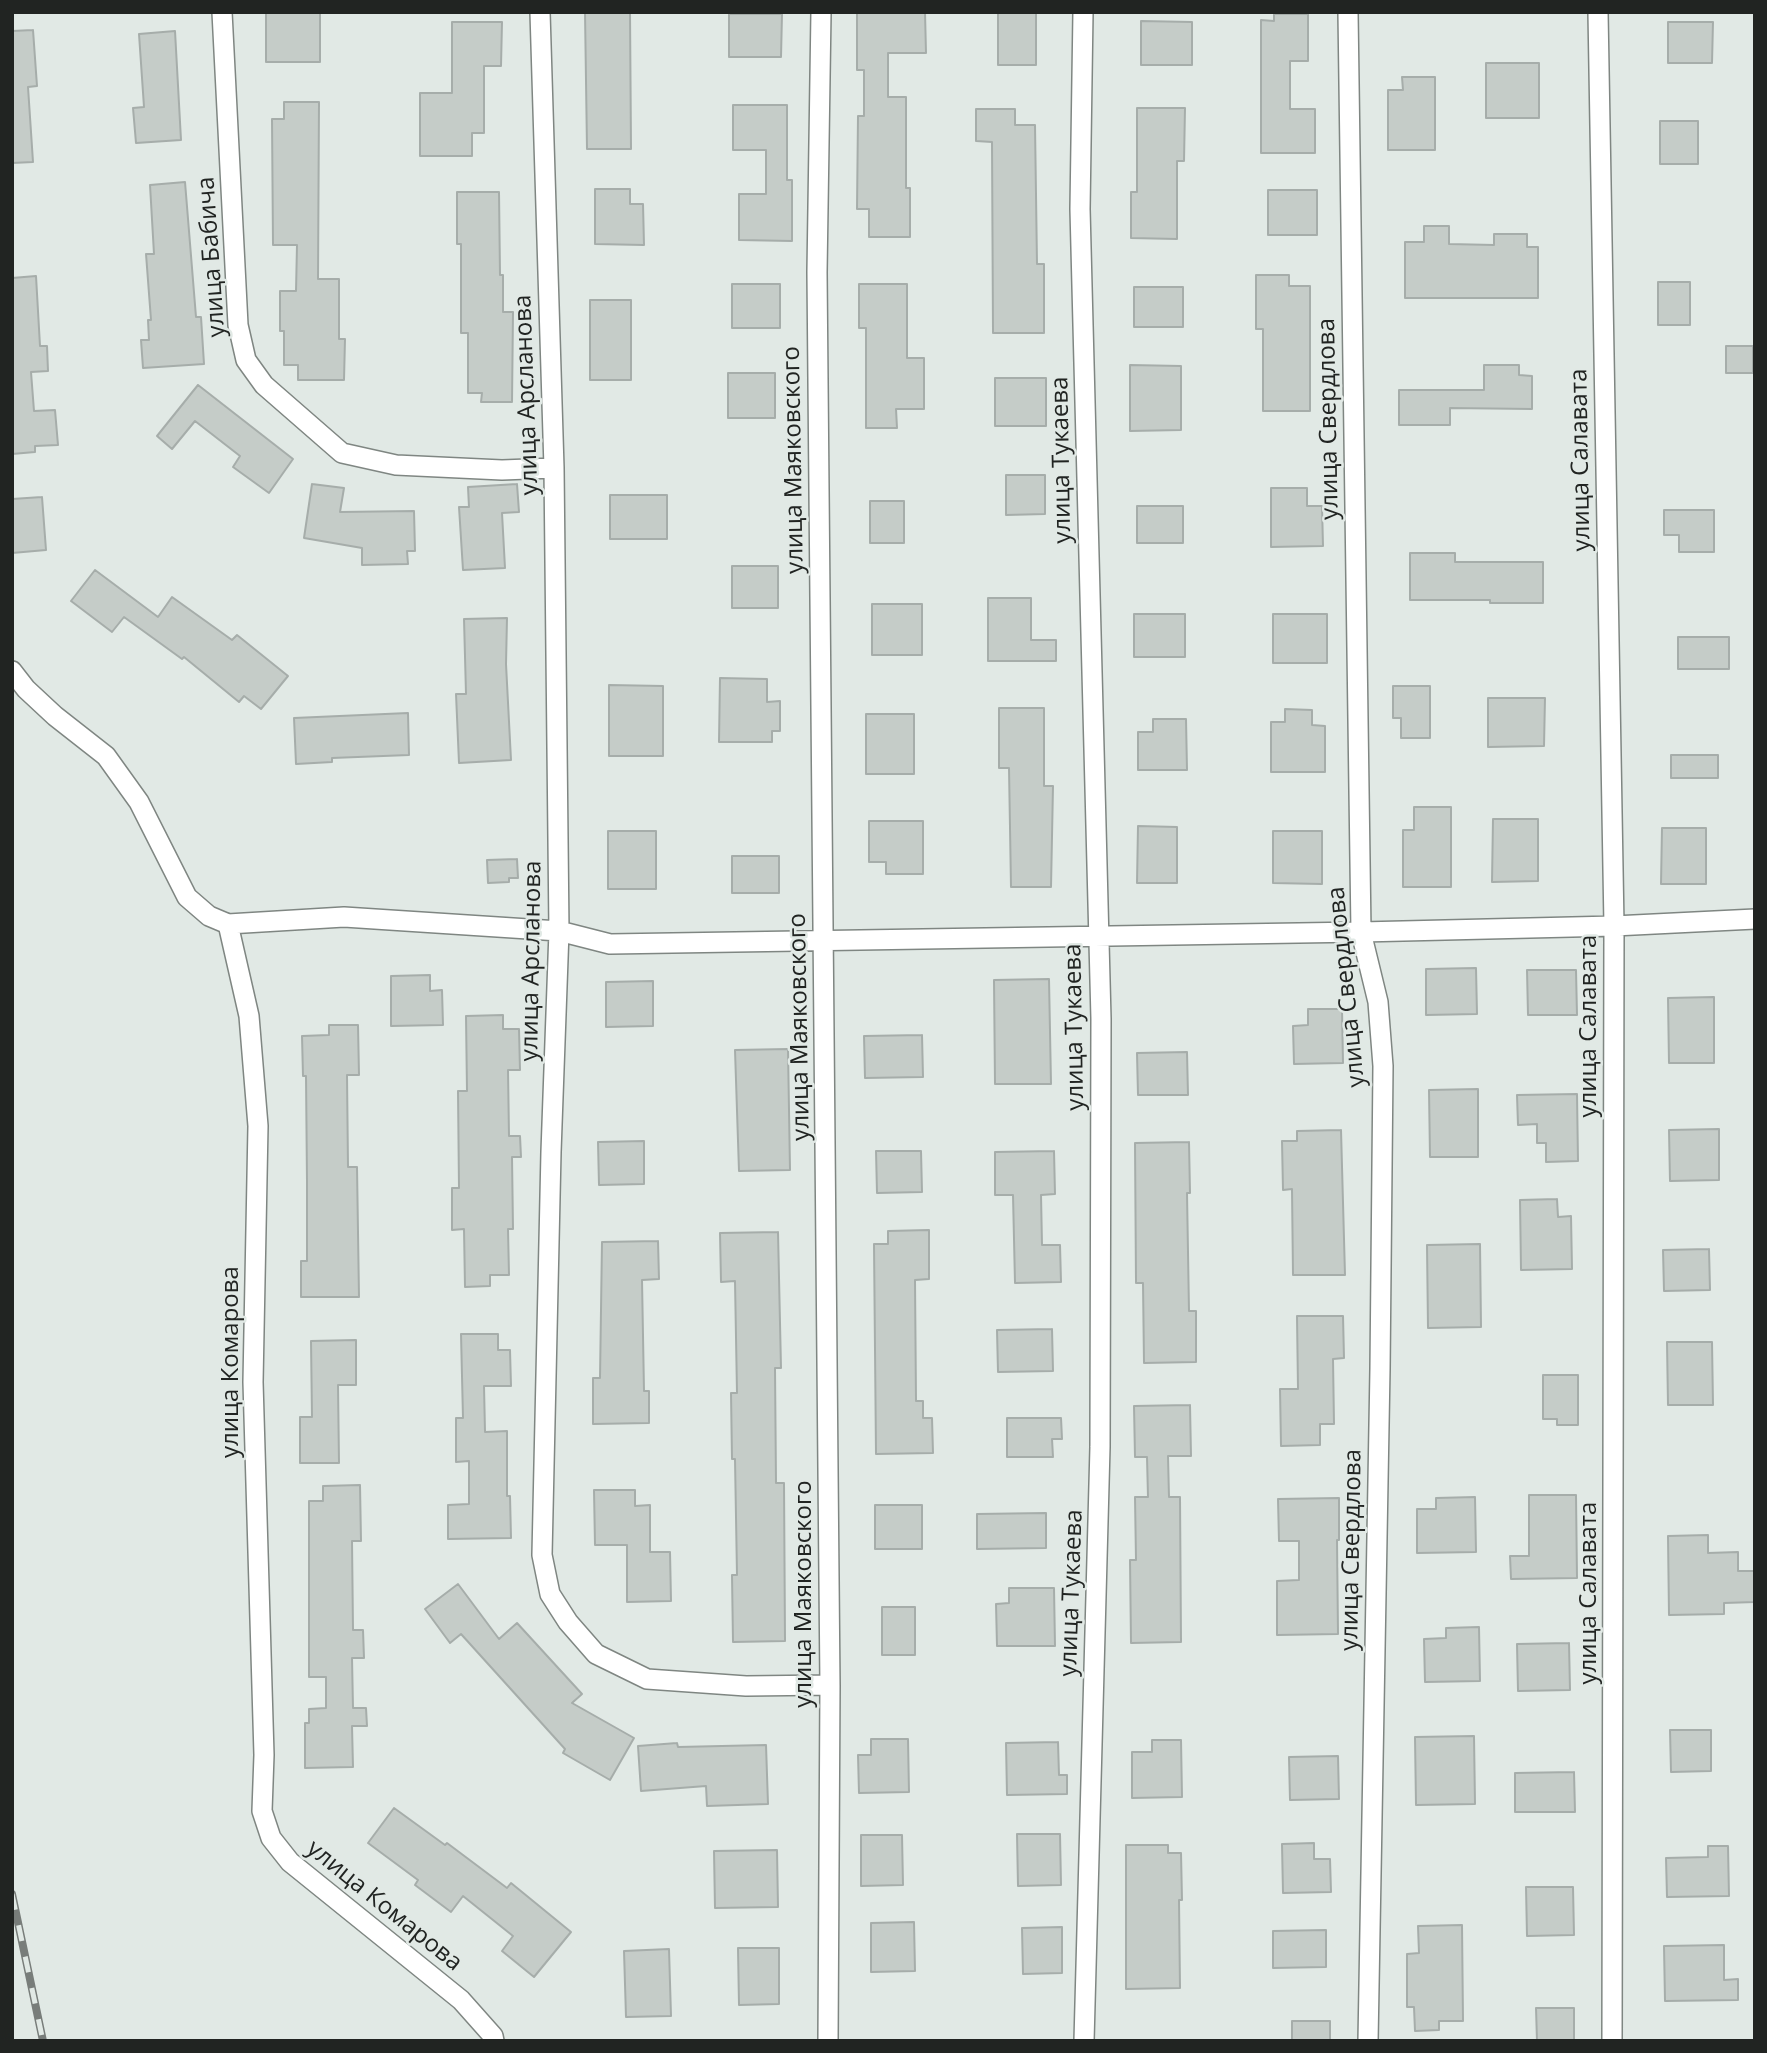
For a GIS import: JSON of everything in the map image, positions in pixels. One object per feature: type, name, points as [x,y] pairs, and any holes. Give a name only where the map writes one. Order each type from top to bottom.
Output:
[{"type":"street","name":"улица Бабича","points":[[222,12],[238,325],[246,360],[264,385],[342,453],[396,465],[502,470],[554,468]]},
{"type":"street","name":"улица Арсланова","points":[[540,12],[554,468],[559,931],[542,1555],[550,1594],[568,1622],[596,1654],[647,1679],[746,1686],[830,1685]]},
{"type":"street","name":"улица Маяковского","points":[[821,12],[817,272],[830,1685],[828,2041]]},
{"type":"street","name":"улица Тукаева","points":[[1083,12],[1080,209],[1101,1019],[1100,1447],[1084,2041]]},
{"type":"street","name":"улица Свердлова","points":[[1348,12],[1361,932],[1378,1002],[1382,1066],[1380,1382],[1368,2041]]},
{"type":"street","name":"улица Салавата","points":[[1598,12],[1614,926],[1612,2041]]},
{"type":"street","points":[[12,671],[26,689],[55,716],[106,756],[139,802],[187,897],[209,916],[228,924],[344,917],[559,931],[610,944],[1361,932],[1614,926],[1755,919]]},
{"type":"street","name":"улица Комарова","points":[[228,924],[249,1016],[258,1126],[253,1382],[264,1755],[261,1811],[271,1838],[290,1862],[461,2000],[493,2036],[494,2041]]},
{"type":"building","points":[[266,12],[320,12],[320,62],[266,62]]},
{"type":"building","points":[[585,12],[630,12],[631,149],[587,149]]},
{"type":"building","points":[[857,12],[925,12],[926,53],[888,53],[888,97],[906,97],[906,188],[910,188],[910,237],[869,237],[869,209],[857,209],[858,116],[864,116],[864,70],[857,70]]},
{"type":"building","points":[[998,12],[1036,12],[1036,65],[998,65]]},
{"type":"building","points":[[729,14],[782,14],[781,57],[729,57]]},
{"type":"building","points":[[1274,14],[1308,14],[1308,61],[1290,61],[1290,109],[1315,109],[1315,153],[1261,153],[1261,20],[1274,21]]},
{"type":"building","points":[[1141,21],[1192,22],[1192,65],[1141,65]]},
{"type":"building","points":[[452,22],[502,22],[501,66],[484,66],[484,133],[472,133],[472,156],[420,156],[420,93],[452,93]]},
{"type":"building","points":[[1668,22],[1713,22],[1712,63],[1668,63]]},
{"type":"building","points":[[33,30],[37,86],[28,87],[33,162],[12,163],[12,31]]},
{"type":"building","points":[[175,31],[181,140],[136,143],[133,108],[144,107],[139,34]]},
{"type":"building","points":[[1486,63],[1539,63],[1539,118],[1486,118]]},
{"type":"building","points":[[1402,77],[1435,77],[1435,150],[1388,150],[1388,90],[1403,90]]},
{"type":"building","points":[[284,102],[319,102],[318,279],[339,279],[339,339],[345,339],[344,380],[298,380],[298,365],[284,365],[284,331],[280,331],[280,291],[296,291],[297,245],[273,245],[272,119],[284,119]]},
{"type":"building","points":[[733,105],[787,105],[787,180],[792,180],[792,241],[739,240],[739,194],[766,194],[766,150],[733,150]]},
{"type":"building","points":[[1137,108],[1185,108],[1184,161],[1177,161],[1177,239],[1131,238],[1131,192],[1137,192]]},
{"type":"building","points":[[976,109],[1015,109],[1015,125],[1035,125],[1037,264],[1044,264],[1044,333],[993,333],[992,142],[976,141]]},
{"type":"building","points":[[1660,121],[1698,121],[1698,164],[1660,164]]},
{"type":"building","points":[[185,182],[196,317],[201,317],[204,364],[143,368],[141,340],[149,340],[148,320],[151,320],[146,254],[154,254],[150,185]]},
{"type":"building","points":[[595,189],[630,189],[630,204],[643,204],[644,245],[595,244]]},
{"type":"building","points":[[1268,190],[1317,190],[1317,235],[1268,235]]},
{"type":"building","points":[[457,192],[499,192],[503,312],[513,312],[512,402],[481,402],[482,393],[468,393],[468,333],[461,333],[461,244],[457,244]]},
{"type":"building","points":[[1424,226],[1449,226],[1449,244],[1494,245],[1494,234],[1527,234],[1527,247],[1538,247],[1538,298],[1405,298],[1405,242],[1424,242]]},
{"type":"building","points":[[1256,275],[1289,275],[1289,286],[1310,286],[1310,411],[1263,411],[1263,329],[1256,329]]},
{"type":"building","points":[[36,276],[40,346],[47,346],[48,371],[31,372],[34,411],[55,410],[58,445],[35,446],[35,452],[12,454],[12,278]]},
{"type":"building","points":[[1658,282],[1690,282],[1690,325],[1658,325]]},
{"type":"building","points":[[732,284],[780,284],[780,328],[732,328]]},
{"type":"building","points":[[859,284],[907,284],[907,358],[924,358],[924,409],[896,409],[897,428],[866,428],[866,328],[859,328]]},
{"type":"building","points":[[1134,287],[1183,287],[1183,327],[1134,327]]},
{"type":"building","points":[[590,300],[631,300],[631,380],[590,380]]},
{"type":"building","points":[[1726,346],[1753,346],[1753,373],[1726,373]]},
{"type":"building","points":[[1130,365],[1181,366],[1181,430],[1130,431]]},
{"type":"building","points":[[1484,365],[1519,365],[1519,375],[1532,376],[1532,409],[1450,408],[1450,425],[1399,425],[1399,390],[1484,390]]},
{"type":"building","points":[[728,373],[775,373],[775,418],[728,418]]},
{"type":"building","points":[[995,378],[1046,378],[1046,426],[995,426]]},
{"type":"building","points":[[198,385],[293,459],[269,493],[233,467],[240,456],[195,421],[172,449],[157,436]]},
{"type":"building","points":[[1006,475],[1045,475],[1045,514],[1006,515]]},
{"type":"building","points":[[312,484],[344,488],[340,512],[414,511],[415,551],[407,551],[408,564],[362,565],[362,548],[304,538]]},
{"type":"building","points":[[517,484],[519,512],[502,513],[505,568],[463,570],[459,507],[469,507],[468,487]]},
{"type":"building","points":[[1271,488],[1307,488],[1307,506],[1322,506],[1323,546],[1271,547]]},
{"type":"building","points":[[610,495],[667,495],[667,539],[610,539]]},
{"type":"building","points":[[42,497],[46,550],[12,553],[12,499]]},
{"type":"building","points":[[870,501],[904,501],[904,543],[870,543]]},
{"type":"building","points":[[1137,506],[1183,506],[1183,543],[1137,543]]},
{"type":"building","points":[[1664,510],[1714,510],[1714,552],[1679,552],[1679,535],[1664,535]]},
{"type":"building","points":[[1410,553],[1455,553],[1455,562],[1543,562],[1543,603],[1410,600]]},
{"type":"building","points":[[732,566],[778,566],[778,608],[732,608]]},
{"type":"building","points":[[95,570],[158,617],[172,597],[232,640],[237,635],[288,676],[261,709],[244,696],[239,702],[184,657],[182,659],[124,617],[112,632],[71,601]]},
{"type":"building","points":[[988,598],[1031,598],[1031,640],[1056,640],[1056,661],[988,661]]},
{"type":"building","points":[[872,604],[922,604],[922,655],[872,655]]},
{"type":"building","points":[[1134,614],[1185,614],[1185,657],[1134,657]]},
{"type":"building","points":[[1273,614],[1327,614],[1327,663],[1273,663]]},
{"type":"building","points":[[507,618],[506,664],[511,760],[459,763],[456,694],[466,694],[464,619]]},
{"type":"building","points":[[1678,637],[1729,637],[1729,669],[1678,669]]},
{"type":"building","points":[[720,678],[767,679],[767,702],[780,701],[780,731],[772,731],[772,742],[719,742]]},
{"type":"building","points":[[609,685],[663,686],[663,756],[609,756]]},
{"type":"building","points":[[1393,686],[1430,686],[1430,738],[1401,738],[1401,718],[1393,718]]},
{"type":"building","points":[[1488,698],[1545,698],[1544,746],[1488,747]]},
{"type":"building","points":[[999,708],[1044,708],[1044,786],[1053,786],[1051,887],[1011,887],[1009,768],[999,768]]},
{"type":"building","points":[[1285,709],[1312,710],[1312,725],[1325,726],[1325,772],[1271,772],[1271,722],[1285,722]]},
{"type":"building","points":[[408,713],[409,755],[332,758],[332,762],[296,764],[294,718]]},
{"type":"building","points":[[866,714],[914,714],[914,774],[866,774]]},
{"type":"building","points":[[1153,719],[1186,719],[1187,770],[1138,770],[1138,732],[1153,732]]},
{"type":"building","points":[[1671,755],[1718,755],[1718,778],[1671,778]]},
{"type":"building","points":[[1414,807],[1451,807],[1451,887],[1403,887],[1403,830],[1414,830]]},
{"type":"building","points":[[1493,819],[1538,819],[1538,881],[1492,882]]},
{"type":"building","points":[[869,821],[923,821],[923,874],[886,874],[886,862],[869,862]]},
{"type":"building","points":[[1138,826],[1177,827],[1177,883],[1137,883]]},
{"type":"building","points":[[1662,828],[1706,828],[1706,884],[1661,884]]},
{"type":"building","points":[[608,831],[656,831],[656,889],[608,889]]},
{"type":"building","points":[[1273,831],[1322,831],[1322,884],[1273,883]]},
{"type":"building","points":[[732,856],[779,856],[779,893],[732,893]]},
{"type":"building","points":[[517,859],[518,878],[509,878],[509,882],[488,883],[487,860]]},
{"type":"building","points":[[1476,968],[1477,1014],[1426,1015],[1426,969]]},
{"type":"building","points":[[1527,970],[1576,970],[1577,1015],[1528,1015]]},
{"type":"building","points":[[430,975],[430,991],[442,990],[443,1025],[391,1026],[391,976]]},
{"type":"building","points":[[1049,979],[1051,1084],[995,1084],[994,980]]},
{"type":"building","points":[[653,981],[653,1026],[606,1027],[606,982]]},
{"type":"building","points":[[1714,997],[1714,1063],[1669,1063],[1668,998]]},
{"type":"building","points":[[1308,1009],[1342,1009],[1343,1063],[1294,1064],[1293,1026],[1308,1025]]},
{"type":"building","points":[[503,1015],[503,1029],[519,1029],[520,1070],[508,1070],[509,1136],[520,1136],[521,1157],[512,1157],[513,1229],[508,1229],[509,1275],[490,1275],[490,1286],[465,1287],[464,1229],[452,1230],[452,1188],[459,1188],[458,1091],[467,1091],[466,1016]]},
{"type":"building","points":[[329,1025],[358,1025],[359,1075],[347,1075],[348,1167],[357,1167],[359,1297],[301,1297],[301,1261],[307,1261],[306,1076],[303,1076],[302,1036],[329,1035]]},
{"type":"building","points":[[922,1035],[923,1077],[865,1078],[864,1036]]},
{"type":"building","points":[[788,1049],[790,1170],[739,1171],[735,1050]]},
{"type":"building","points":[[1187,1052],[1188,1095],[1138,1095],[1137,1053]]},
{"type":"building","points":[[1478,1089],[1478,1157],[1430,1157],[1429,1090]]},
{"type":"building","points":[[1577,1094],[1578,1161],[1546,1162],[1546,1143],[1537,1143],[1537,1124],[1518,1125],[1517,1095]]},
{"type":"building","points":[[1719,1129],[1719,1180],[1670,1181],[1669,1130]]},
{"type":"building","points":[[1341,1130],[1345,1275],[1293,1275],[1292,1189],[1283,1190],[1282,1141],[1297,1141],[1297,1131]]},
{"type":"building","points":[[644,1141],[644,1184],[599,1185],[598,1142]]},
{"type":"building","points":[[1189,1142],[1189,1311],[1196,1311],[1196,1362],[1144,1363],[1143,1283],[1136,1283],[1135,1143]]},
{"type":"building","points":[[876,1151],[921,1151],[922,1192],[877,1193]]},
{"type":"building","points":[[1054,1151],[1055,1194],[1041,1195],[1042,1245],[1060,1245],[1061,1282],[1015,1283],[1013,1195],[995,1195],[995,1152]]},
{"type":"building","points":[[1557,1199],[1558,1217],[1571,1216],[1572,1269],[1521,1270],[1520,1200]]},
{"type":"building","points":[[929,1230],[929,1279],[915,1280],[916,1401],[923,1401],[923,1418],[932,1418],[933,1453],[876,1454],[874,1244],[888,1244],[888,1231]]},
{"type":"building","points":[[778,1232],[781,1368],[775,1368],[776,1483],[784,1483],[785,1641],[733,1642],[732,1575],[737,1575],[731,1393],[737,1393],[735,1281],[721,1282],[720,1233]]},
{"type":"building","points":[[658,1241],[659,1279],[642,1280],[644,1391],[649,1391],[649,1423],[593,1424],[593,1378],[600,1378],[602,1242]]},
{"type":"building","points":[[1480,1244],[1481,1327],[1428,1328],[1427,1245]]},
{"type":"building","points":[[1709,1249],[1710,1290],[1664,1291],[1663,1250]]},
{"type":"building","points":[[1297,1316],[1343,1316],[1344,1358],[1333,1359],[1334,1424],[1320,1424],[1320,1445],[1281,1446],[1280,1389],[1298,1389]]},
{"type":"building","points":[[1052,1329],[1053,1371],[998,1372],[997,1330]]},
{"type":"building","points":[[461,1334],[498,1334],[498,1350],[510,1350],[511,1386],[484,1386],[485,1432],[507,1431],[507,1496],[510,1496],[511,1538],[448,1539],[448,1505],[469,1504],[469,1461],[456,1462],[456,1418],[463,1418]]},
{"type":"building","points":[[356,1340],[356,1385],[338,1385],[339,1463],[300,1463],[300,1417],[312,1417],[311,1341]]},
{"type":"building","points":[[1667,1342],[1712,1342],[1713,1405],[1668,1405]]},
{"type":"building","points":[[1543,1375],[1578,1375],[1578,1425],[1557,1425],[1557,1419],[1543,1419]]},
{"type":"building","points":[[1190,1405],[1191,1456],[1168,1456],[1169,1497],[1180,1497],[1181,1642],[1131,1643],[1130,1560],[1136,1560],[1135,1497],[1148,1497],[1147,1457],[1135,1457],[1134,1406]]},
{"type":"building","points":[[1007,1418],[1061,1418],[1062,1439],[1052,1439],[1053,1457],[1007,1457]]},
{"type":"building","points":[[360,1485],[361,1541],[352,1541],[353,1630],[363,1630],[364,1658],[352,1658],[353,1708],[366,1708],[367,1726],[352,1726],[353,1767],[305,1768],[305,1723],[309,1723],[309,1709],[326,1708],[326,1677],[309,1677],[309,1501],[323,1501],[323,1486]]},
{"type":"building","points":[[594,1490],[635,1490],[635,1506],[650,1505],[650,1552],[670,1552],[671,1601],[627,1602],[627,1545],[595,1545]]},
{"type":"building","points":[[1529,1495],[1576,1495],[1577,1578],[1511,1579],[1510,1556],[1529,1556]]},
{"type":"building","points":[[1475,1497],[1476,1552],[1417,1553],[1417,1509],[1436,1509],[1436,1498]]},
{"type":"building","points":[[1339,1498],[1338,1634],[1277,1635],[1277,1581],[1299,1580],[1299,1541],[1279,1541],[1278,1499]]},
{"type":"building","points":[[875,1505],[922,1505],[922,1549],[875,1549]]},
{"type":"building","points":[[1046,1513],[1046,1548],[977,1549],[977,1514]]},
{"type":"building","points":[[1708,1535],[1708,1553],[1738,1552],[1738,1571],[1755,1571],[1755,1602],[1724,1603],[1724,1614],[1669,1615],[1668,1536]]},
{"type":"building","points":[[458,1584],[499,1639],[517,1623],[582,1694],[572,1703],[634,1738],[610,1780],[563,1753],[565,1749],[461,1634],[450,1643],[425,1609]]},
{"type":"building","points":[[1009,1588],[1054,1588],[1055,1646],[997,1646],[996,1604],[1009,1603]]},
{"type":"building","points":[[882,1607],[915,1607],[915,1655],[882,1655]]},
{"type":"building","points":[[1479,1627],[1480,1681],[1425,1682],[1424,1639],[1446,1638],[1446,1628]]},
{"type":"building","points":[[1569,1643],[1570,1690],[1518,1691],[1517,1644]]},
{"type":"building","points":[[1670,1730],[1711,1730],[1711,1771],[1671,1772]]},
{"type":"building","points":[[1474,1736],[1475,1804],[1416,1805],[1415,1737]]},
{"type":"building","points":[[871,1739],[908,1739],[909,1792],[859,1793],[858,1755],[871,1755]]},
{"type":"building","points":[[1152,1740],[1181,1740],[1182,1797],[1132,1798],[1132,1752],[1152,1752]]},
{"type":"building","points":[[1058,1742],[1059,1775],[1067,1775],[1067,1794],[1007,1795],[1006,1743]]},
{"type":"building","points":[[677,1743],[678,1747],[766,1745],[768,1804],[707,1806],[706,1786],[641,1791],[638,1746]]},
{"type":"building","points":[[1338,1756],[1339,1799],[1290,1800],[1289,1757]]},
{"type":"building","points":[[1574,1772],[1575,1812],[1515,1812],[1515,1773]]},
{"type":"building","points":[[394,1808],[507,1888],[511,1883],[571,1932],[534,1977],[502,1951],[513,1936],[463,1896],[451,1912],[415,1885],[418,1880],[368,1843]]},
{"type":"building","points":[[1017,1834],[1060,1834],[1061,1885],[1018,1886]]},
{"type":"building","points":[[861,1835],[902,1835],[903,1885],[861,1886]]},
{"type":"building","points":[[1314,1843],[1314,1859],[1330,1859],[1331,1892],[1283,1893],[1282,1844]]},
{"type":"building","points":[[1126,1845],[1168,1845],[1168,1853],[1181,1853],[1180,1988],[1126,1989]]},
{"type":"building","points":[[1708,1846],[1728,1846],[1729,1896],[1667,1897],[1666,1858],[1708,1857]]},
{"type":"building","points":[[777,1850],[778,1907],[715,1908],[714,1851]]},
{"type":"building","points":[[1526,1887],[1573,1887],[1574,1935],[1527,1936]]},
{"type":"building","points":[[914,1922],[915,1971],[871,1972],[871,1923]]},
{"type":"building","points":[[1462,1925],[1463,2021],[1439,2021],[1439,2030],[1415,2031],[1414,2007],[1407,2007],[1407,1954],[1419,1953],[1418,1926]]},
{"type":"building","points":[[1062,1927],[1062,1973],[1023,1974],[1022,1928]]},
{"type":"building","points":[[1326,1930],[1326,1967],[1273,1968],[1273,1931]]},
{"type":"building","points":[[1724,1945],[1724,1980],[1738,1979],[1738,2000],[1665,2001],[1664,1946]]},
{"type":"building","points":[[738,1948],[779,1948],[779,2004],[739,2005]]},
{"type":"building","points":[[669,1949],[671,2016],[626,2017],[624,1951]]},
{"type":"building","points":[[1536,2008],[1574,2008],[1574,2041],[1537,2041]]},
{"type":"building","points":[[1292,2021],[1330,2021],[1330,2041],[1292,2041]]},
{"type":"railway","points":[[12,1894],[43,2041]]}]
